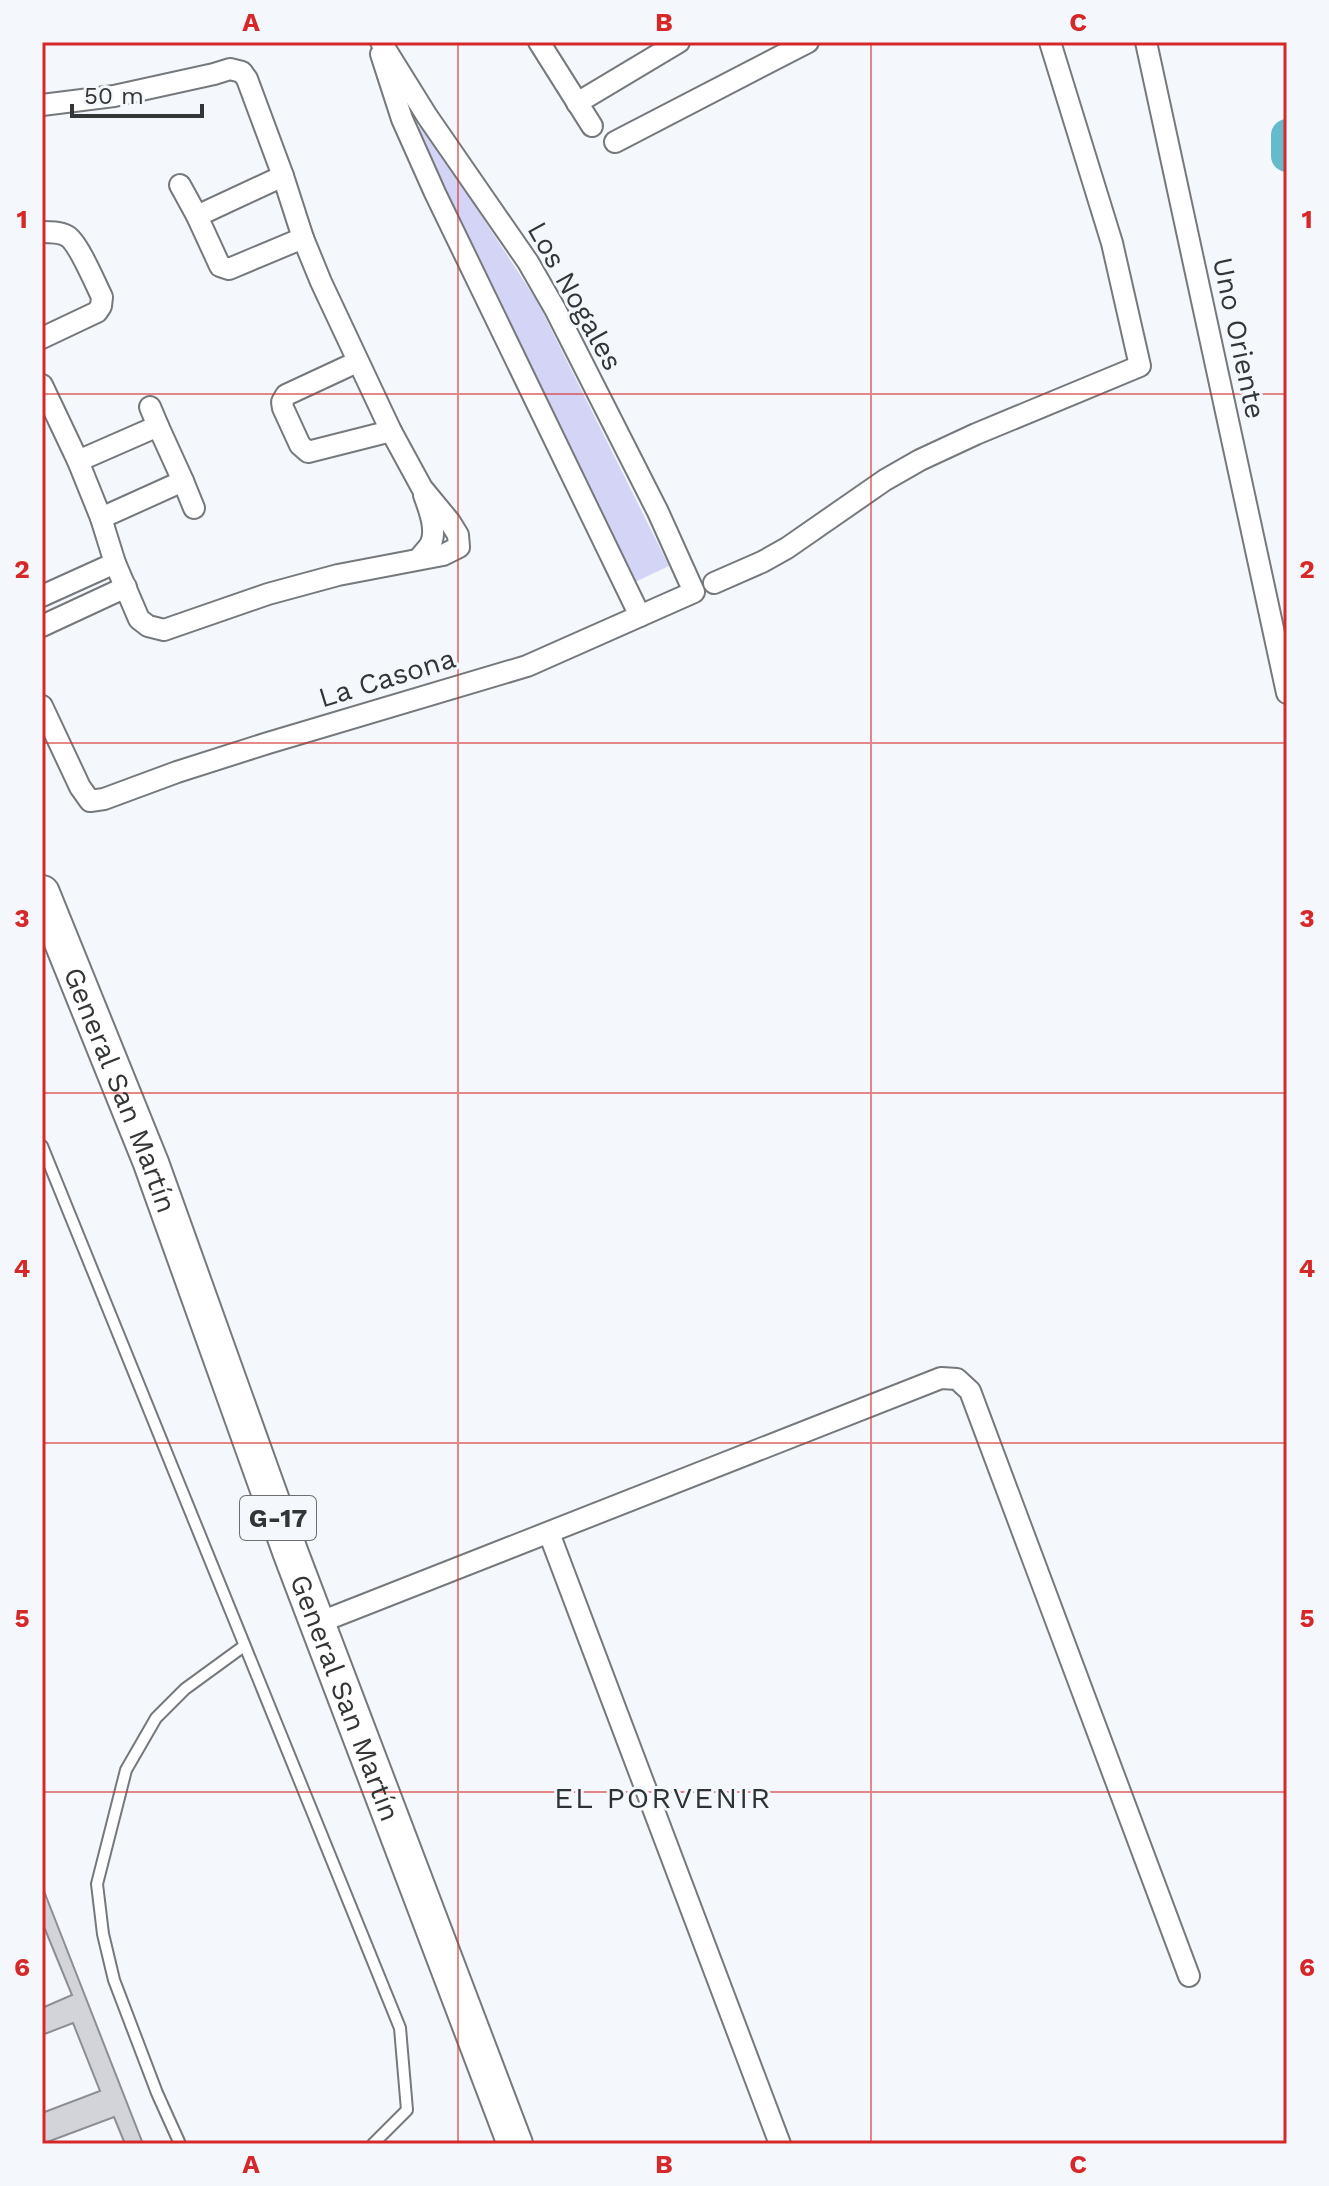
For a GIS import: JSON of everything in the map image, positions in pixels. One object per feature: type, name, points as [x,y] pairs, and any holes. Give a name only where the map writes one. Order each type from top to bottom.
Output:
[{"type":"main road","name":"General San Martín","points":[[42,893],[151,1163],[286,1539],[515,2144]]},
{"type":"street","name":"Los Nogales","points":[[379,42],[535,274],[651,498],[694,592]]},
{"type":"street","name":"Los Nogales","points":[[379,42],[402,119],[435,193],[640,616]]},
{"type":"street","points":[[539,42],[592,126]]},
{"type":"street","points":[[577,103],[679,42]]},
{"type":"street","points":[[615,142],[807,42]]},
{"type":"street","points":[[714,583],[787,548],[885,480],[920,460],[1140,366],[1112,243],[1050,42]]},
{"type":"street","name":"Uno Oriente","points":[[1146,42],[1287,693]]},
{"type":"street","points":[[42,105],[114,96],[230,69],[242,72],[283,176],[303,238],[357,362],[422,488],[433,532],[431,543],[419,559]]},
{"type":"street","points":[[197,216],[283,176]]},
{"type":"street","points":[[180,185],[220,266],[224,268],[229,269],[303,238]]},
{"type":"street","points":[[42,232],[66,235],[74,242],[102,297],[97,312],[42,338]]},
{"type":"street","points":[[357,362],[286,395],[283,408],[300,445],[308,452],[391,431]]},
{"type":"street","points":[[42,385],[78,461],[139,619],[148,626],[164,630],[324,578],[443,555],[459,547],[458,535],[450,522],[422,488]]},
{"type":"street","points":[[78,461],[154,417],[194,508]]},
{"type":"street","points":[[101,518],[183,481]]},
{"type":"street","points":[[42,596],[115,563]]},
{"type":"street","points":[[42,626],[126,587]]},
{"type":"street","name":"La Casona","points":[[42,706],[80,787],[90,801],[104,799],[268,743],[527,666],[694,592]]},
{"type":"street","points":[[318,1623],[941,1378],[952,1377],[970,1391],[1189,1976]]},
{"type":"street","points":[[549,1533],[780,2144]]},
{"type":"lane","points":[[42,1146],[400,2028],[407,2110],[373,2144]]},
{"type":"lane","points":[[180,2144],[114,1980],[103,1934],[97,1884],[126,1770],[156,1718],[185,1689],[244,1646]]},
{"type":"path","points":[[42,804],[42,810]]},
{"type":"shaded area","points":[[423,126],[537,301],[669,566],[635,582],[416,128]]},
{"type":"building","points":[[42,1886],[143,2144],[125,2144],[114,2117],[42,2144],[42,2113],[100,2091],[73,2023],[42,2035],[42,2008],[72,1995],[42,1922]]},
{"type":"waterway","points":[[1287,135],[1287,156]]},
{"type":"district","name":"EL PORVENIR","points":[[663,1797]]}]
